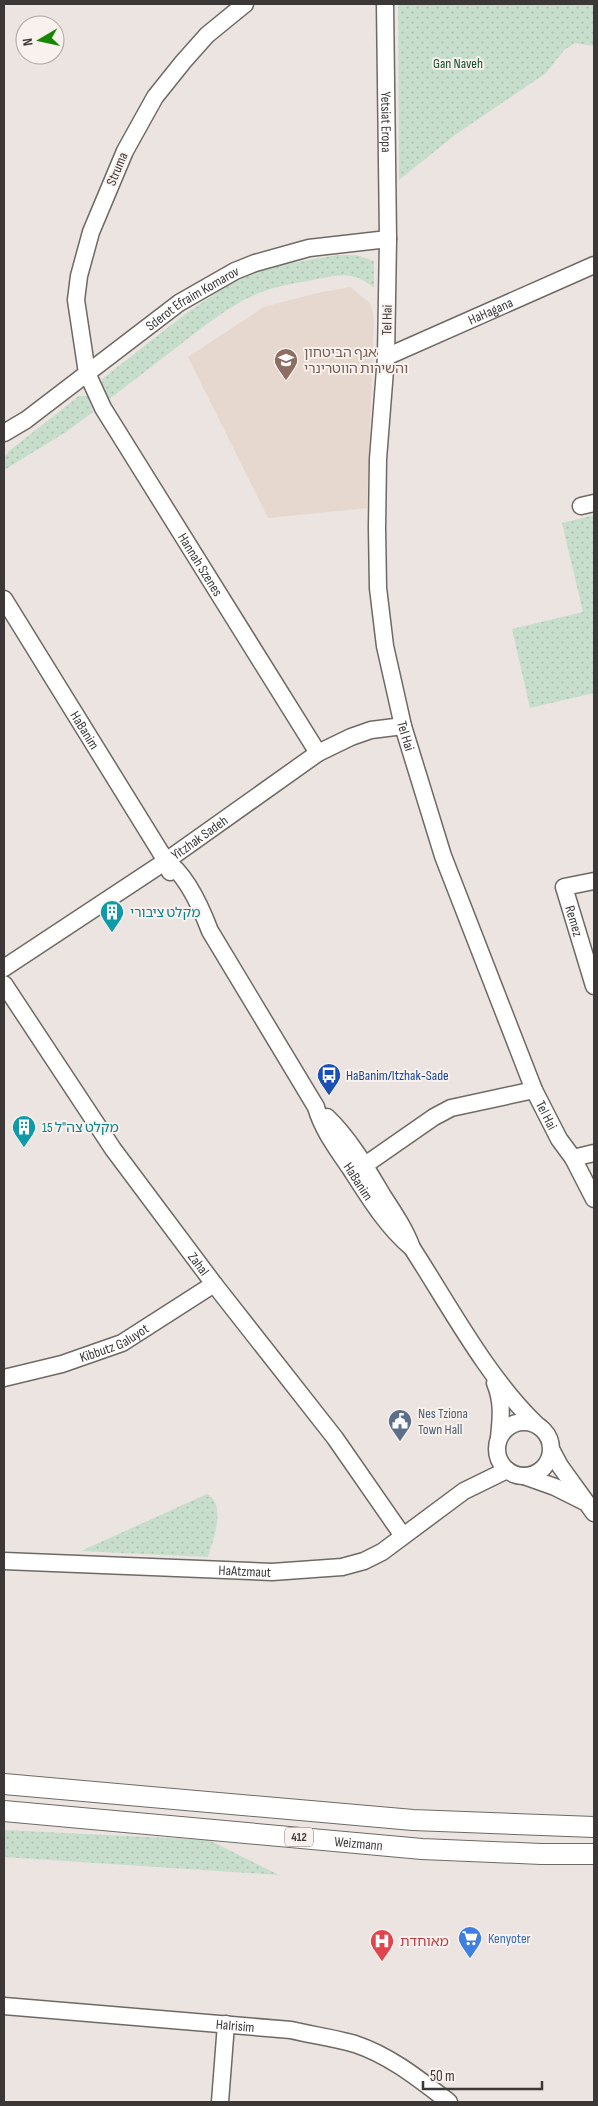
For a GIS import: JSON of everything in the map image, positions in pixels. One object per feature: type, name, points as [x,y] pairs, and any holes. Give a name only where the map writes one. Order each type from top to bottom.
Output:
[{"type":"main road","name":"Weizmann","points":[[4,1784],[413,1820],[594,1827]]},
{"type":"main road","name":"Weizmann","points":[[4,1811],[422,1849],[541,1854],[594,1854]]},
{"type":"street","name":"Struma","points":[[87,373],[76,300],[78,276],[91,232],[125,151],[156,98],[182,62],[207,35],[245,4]]},
{"type":"street","name":"Yetsiat Eropa","points":[[385,4],[388,239]]},
{"type":"street","name":"Sderot Efraim Komarov","points":[[4,433],[26,420],[179,303],[235,271],[264,260],[309,248],[388,239]]},
{"type":"street","name":"Tel Hai","points":[[388,239],[386,357],[378,459],[378,588],[385,646],[403,726],[443,856],[534,1090],[559,1139],[573,1158],[594,1199]]},
{"type":"street","name":"HaHagana","points":[[386,357],[594,265]]},
{"type":"street","name":"Hannah Szenes","points":[[87,373],[103,408],[318,753]]},
{"type":"street","name":"Sderot Efraim Komarov","points":[[4,443],[26,420]]},
{"type":"street","name":"HaBanim","points":[[4,599],[166,861],[178,891],[193,914],[210,931],[316,1107],[323,1125],[372,1202],[400,1238],[412,1248]]},
{"type":"street","name":"Yitzhak Sadeh","points":[[4,968],[166,861],[318,753],[370,730],[403,726]]},
{"type":"street","name":"Remez","points":[[594,881],[564,887],[594,986]]},
{"type":"street","name":"Zahal","points":[[4,984],[113,1149],[214,1284],[335,1438],[403,1536]]},
{"type":"street","points":[[364,1166],[434,1117],[451,1108],[534,1090]]},
{"type":"street","name":"HaBanim","points":[[316,1107],[336,1125],[407,1234],[412,1248],[489,1367],[510,1397],[536,1424]]},
{"type":"street","points":[[573,1158],[594,1153]]},
{"type":"street","name":"Kibbutz Galuyot","points":[[4,1378],[62,1364],[122,1343],[214,1284]]},
{"type":"street","name":"HaBanim","points":[[489,1367],[500,1394],[502,1409],[499,1438]]},
{"type":"street","points":[[519,1421],[528,1421],[536,1424],[548,1435],[552,1451],[591,1508],[555,1487],[524,1476],[515,1475],[507,1470],[501,1464],[496,1446],[503,1430],[519,1421]]},
{"type":"street","points":[[524,1476],[540,1472],[550,1459],[552,1451]]},
{"type":"street","name":"HaAtzmaut","points":[[464,1491],[497,1455]]},
{"type":"street","name":"HaAtzmaut","points":[[4,1561],[272,1572],[342,1567],[364,1561],[382,1552],[464,1491],[507,1470]]},
{"type":"street","name":"HaIrisim","points":[[4,2006],[291,2030],[333,2038],[357,2045],[396,2063],[449,2102]]},
{"type":"street","points":[[220,2102],[226,2024]]},
{"type":"shaded area","name":"אגף הביטחון והשירות הווטרינרי","points":[[350,287],[370,303],[374,317],[367,508],[268,518],[188,357],[264,307],[317,293]]},
{"type":"green space","name":"Gan Naveh","points":[[398,4],[594,4],[594,46],[575,43],[564,50],[546,73],[455,135],[399,180]]},
{"type":"green space","points":[[337,255],[356,255],[374,261],[374,288],[359,278],[345,275],[283,286],[254,295],[216,317],[108,400],[103,388],[102,379],[188,312],[227,286],[248,275],[286,264]]},
{"type":"green space","points":[[79,396],[87,396],[93,412],[66,432],[4,470],[4,458],[9,451]]},
{"type":"green space","points":[[594,515],[594,693],[530,708],[512,629],[583,612],[562,523]]},
{"type":"green space","points":[[207,1494],[213,1499],[217,1514],[217,1523],[208,1557],[81,1551]]},
{"type":"green space","points":[[4,1830],[209,1840],[279,1875],[4,1857]]},
{"type":"place","name":"אגף הביטחון והשירות הווטרינרי","points":[[286,381]]},
{"type":"place","name":"מקלט ציבורי","points":[[112,933]]},
{"type":"place","name":"HaBanim/Itzhak-Sade","points":[[329,1096]]},
{"type":"place","name":"מקלט צה\"ל 15","points":[[24,1148]]},
{"type":"place","name":"Nes Tziona Town Hall","points":[[400,1442]]},
{"type":"place","name":"Kenyoter","points":[[470,1959]]},
{"type":"place","name":"מאוחדת","points":[[382,1962]]}]
